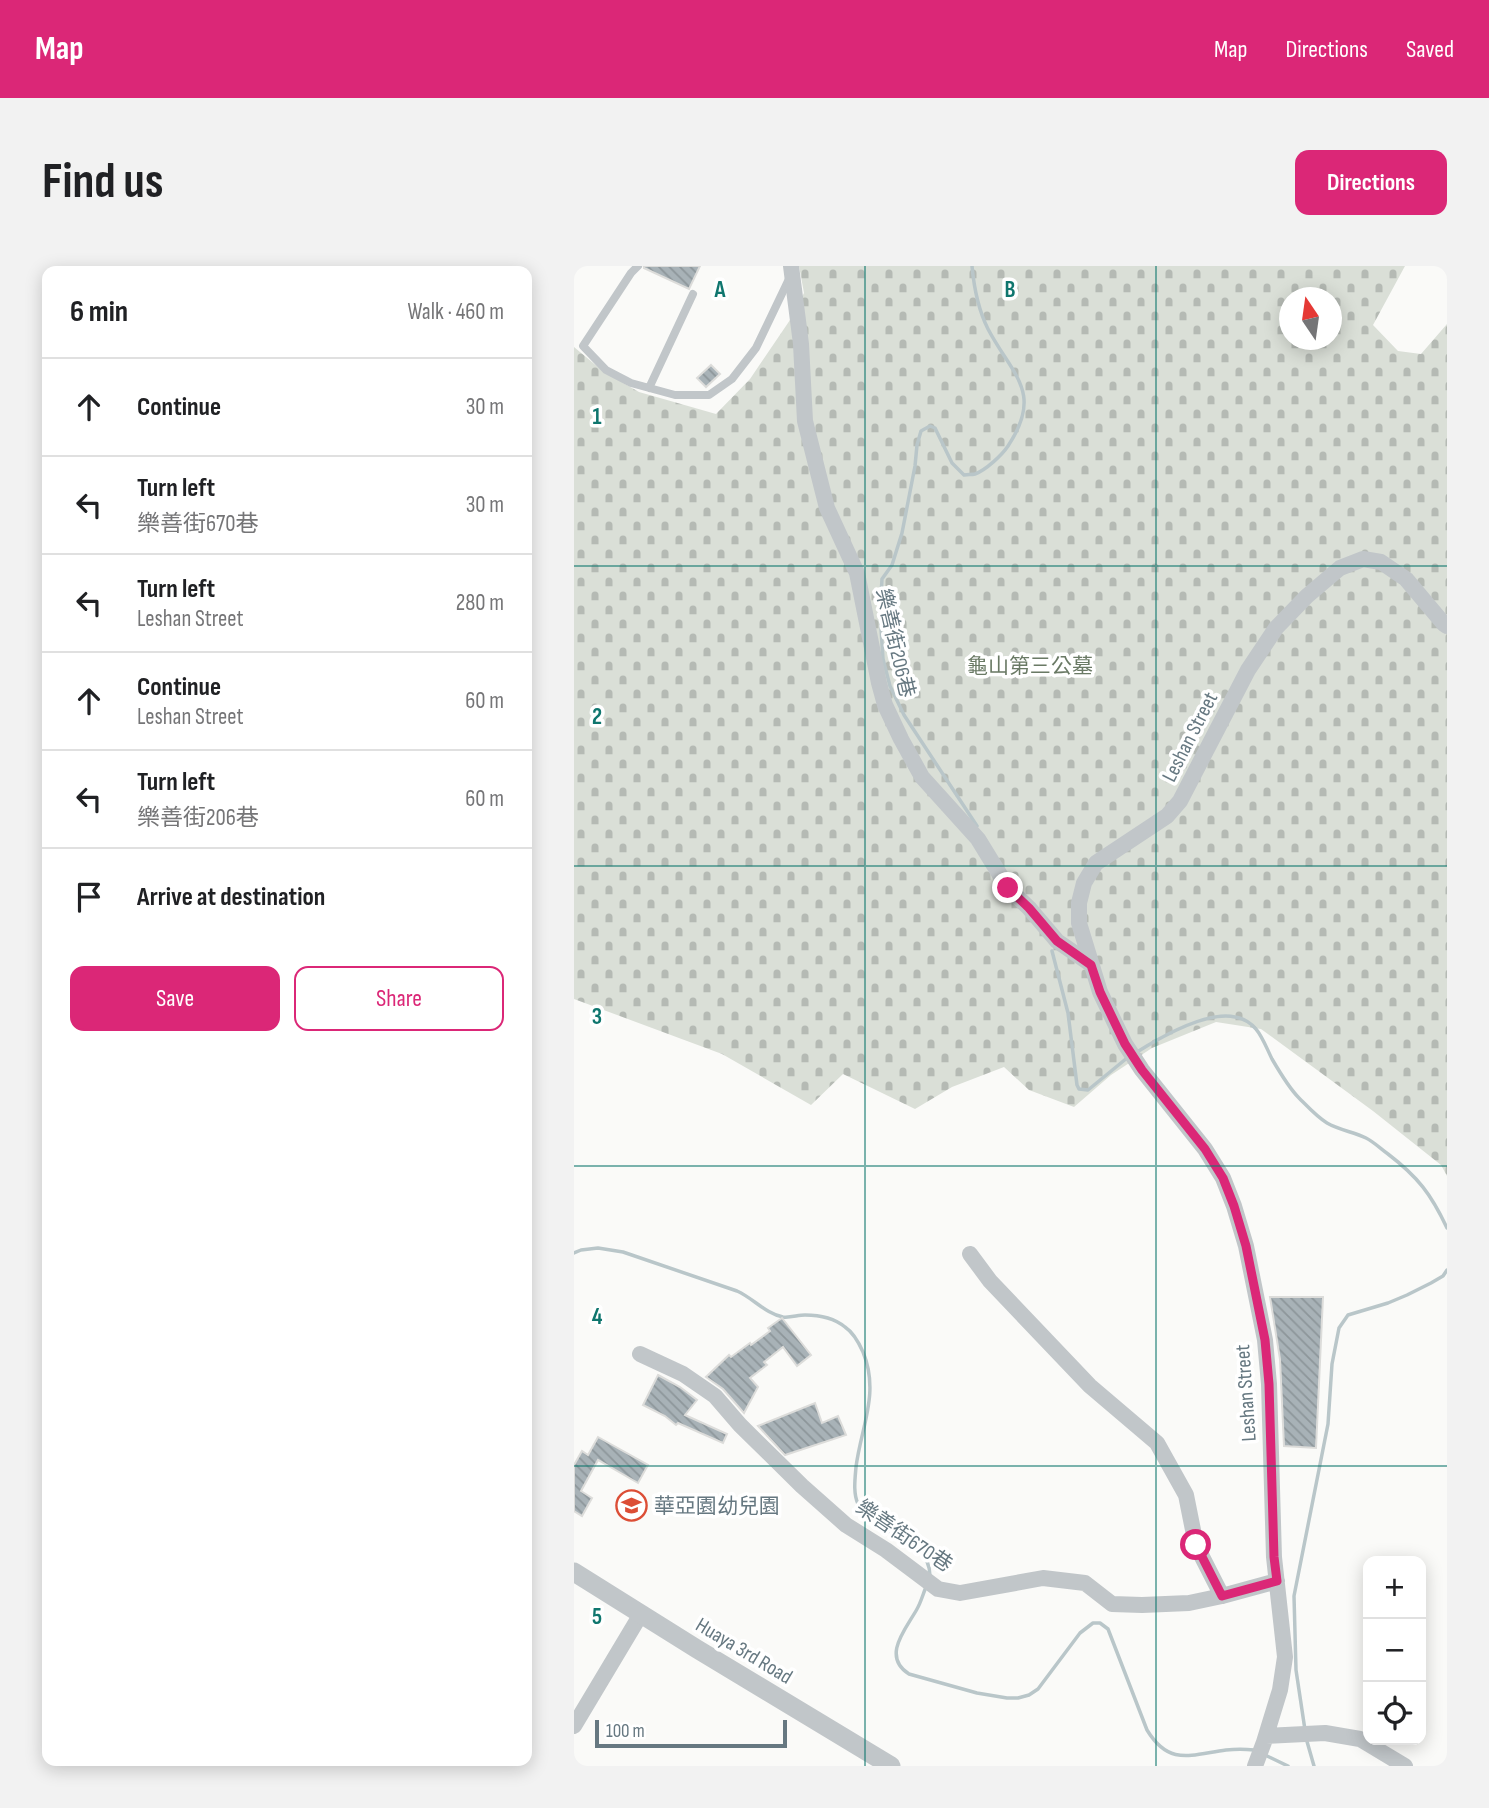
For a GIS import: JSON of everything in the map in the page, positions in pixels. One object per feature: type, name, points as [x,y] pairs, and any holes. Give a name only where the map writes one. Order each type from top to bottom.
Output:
[{"type":"street","name":"樂善街206巷","points":[[792,270],[808,433],[827,508],[857,573],[886,705],[922,777],[978,839],[1008,888],[1057,941],[1091,965]]},
{"type":"street","name":"Leshan Street","points":[[1255,1764],[1280,1690],[1285,1657],[1274,1557],[1269,1384],[1265,1340],[1246,1246],[1223,1178],[1205,1149],[1142,1070],[1125,1044],[1100,992],[1091,965],[1079,923],[1079,903],[1084,883],[1096,863],[1167,816],[1180,801],[1248,670],[1276,628],[1307,596],[1340,568],[1363,559],[1381,562],[1406,579],[1447,626]]},
{"type":"street","points":[[970,1254],[990,1281],[1090,1386],[1157,1443],[1186,1495],[1196,1545],[1222,1596]]},
{"type":"street","name":"樂善街670巷","points":[[640,1354],[683,1374],[715,1396],[740,1425],[846,1525],[939,1589],[960,1593],[1043,1578],[1085,1583],[1112,1604],[1142,1605],[1189,1603],[1277,1581]]},
{"type":"street","name":"Huaya 3rd Road","points":[[574,1572],[891,1766]]},
{"type":"street","points":[[574,1726],[641,1614]]},
{"type":"street","points":[[1265,1739],[1325,1733],[1360,1738],[1405,1766]]},
{"type":"lane","points":[[638,266],[583,346],[606,370],[631,383],[675,395],[709,395],[732,379],[756,348],[792,270]]},
{"type":"lane","points":[[649,388],[693,295]]},
{"type":"green space","name":"龜山第三公墓","points":[[799,266],[1405,266],[1373,325],[1398,351],[1421,354],[1447,324],[1447,1176],[1441,1165],[1373,1111],[1261,1029],[1216,1022],[1152,1048],[1111,1075],[1074,1107],[1029,1090],[1004,1067],[952,1087],[915,1109],[843,1074],[811,1105],[722,1054],[574,999],[574,347],[604,372],[639,392],[716,414],[750,379],[790,320],[804,293]]},
{"type":"building","points":[[644,266],[700,266],[689,289]]},
{"type":"building","points":[[711,365],[720,374],[706,387],[697,378]]},
{"type":"building","points":[[1270,1297],[1323,1297],[1316,1448],[1284,1446],[1280,1359]]},
{"type":"building","points":[[782,1318],[811,1355],[797,1366],[783,1347],[764,1362],[767,1365],[750,1378],[758,1387],[744,1413],[723,1389],[706,1377],[729,1355],[731,1357],[750,1343],[751,1345]]},
{"type":"building","points":[[658,1375],[697,1400],[685,1415],[727,1434],[723,1443],[678,1423],[676,1425],[643,1405]]},
{"type":"building","points":[[815,1403],[822,1423],[838,1416],[846,1435],[785,1455],[758,1426]]},
{"type":"building","points":[[598,1437],[648,1465],[638,1483],[598,1460],[581,1491],[592,1498],[582,1516],[574,1511],[574,1465],[582,1451],[588,1455]]},
{"type":"waterway","points":[[972,266],[982,314],[1020,385],[1024,397],[1023,411],[1018,427],[1005,450],[989,466],[974,474],[964,475],[952,463],[935,428],[930,426],[921,431],[902,533],[892,565],[882,579],[880,613],[883,659],[890,686],[904,715],[977,826]]},
{"type":"waterway","points":[[1052,951],[1068,1013],[1079,1089],[1088,1090],[1127,1058]]},
{"type":"waterway","points":[[1137,1052],[1198,1021],[1223,1016],[1243,1019],[1259,1033],[1281,1074],[1299,1098],[1327,1123],[1366,1138],[1398,1162],[1423,1187],[1447,1228]]},
{"type":"waterway","points":[[574,1253],[598,1248],[623,1252],[737,1291],[777,1315],[821,1316],[848,1329],[863,1352],[870,1382],[868,1410],[856,1467],[856,1500],[865,1515],[875,1524],[911,1544],[921,1553],[930,1576]]},
{"type":"waterway","points":[[1305,1730],[1296,1670],[1294,1596],[1328,1424],[1332,1364],[1339,1328],[1348,1315],[1407,1295],[1443,1276],[1447,1270]]},
{"type":"waterway","points":[[926,1587],[896,1651],[901,1667],[909,1674],[977,1693],[1018,1698],[1038,1689],[1080,1633],[1093,1623],[1100,1623],[1108,1629],[1147,1730],[1164,1749],[1181,1755],[1254,1750]]},
{"type":"waterway","points":[[1306,1738],[1314,1766]]},
{"type":"waterway","points":[[1265,1755],[1288,1766]]},
{"type":"place","name":"華亞園幼兒園","points":[[631,1506]]},
{"type":"route","points":[[1008,888],[1057,941],[1091,965],[1100,992],[1125,1044],[1142,1070],[1205,1149],[1223,1178],[1246,1246],[1265,1340],[1277,1581],[1222,1596],[1196,1545]]}]
